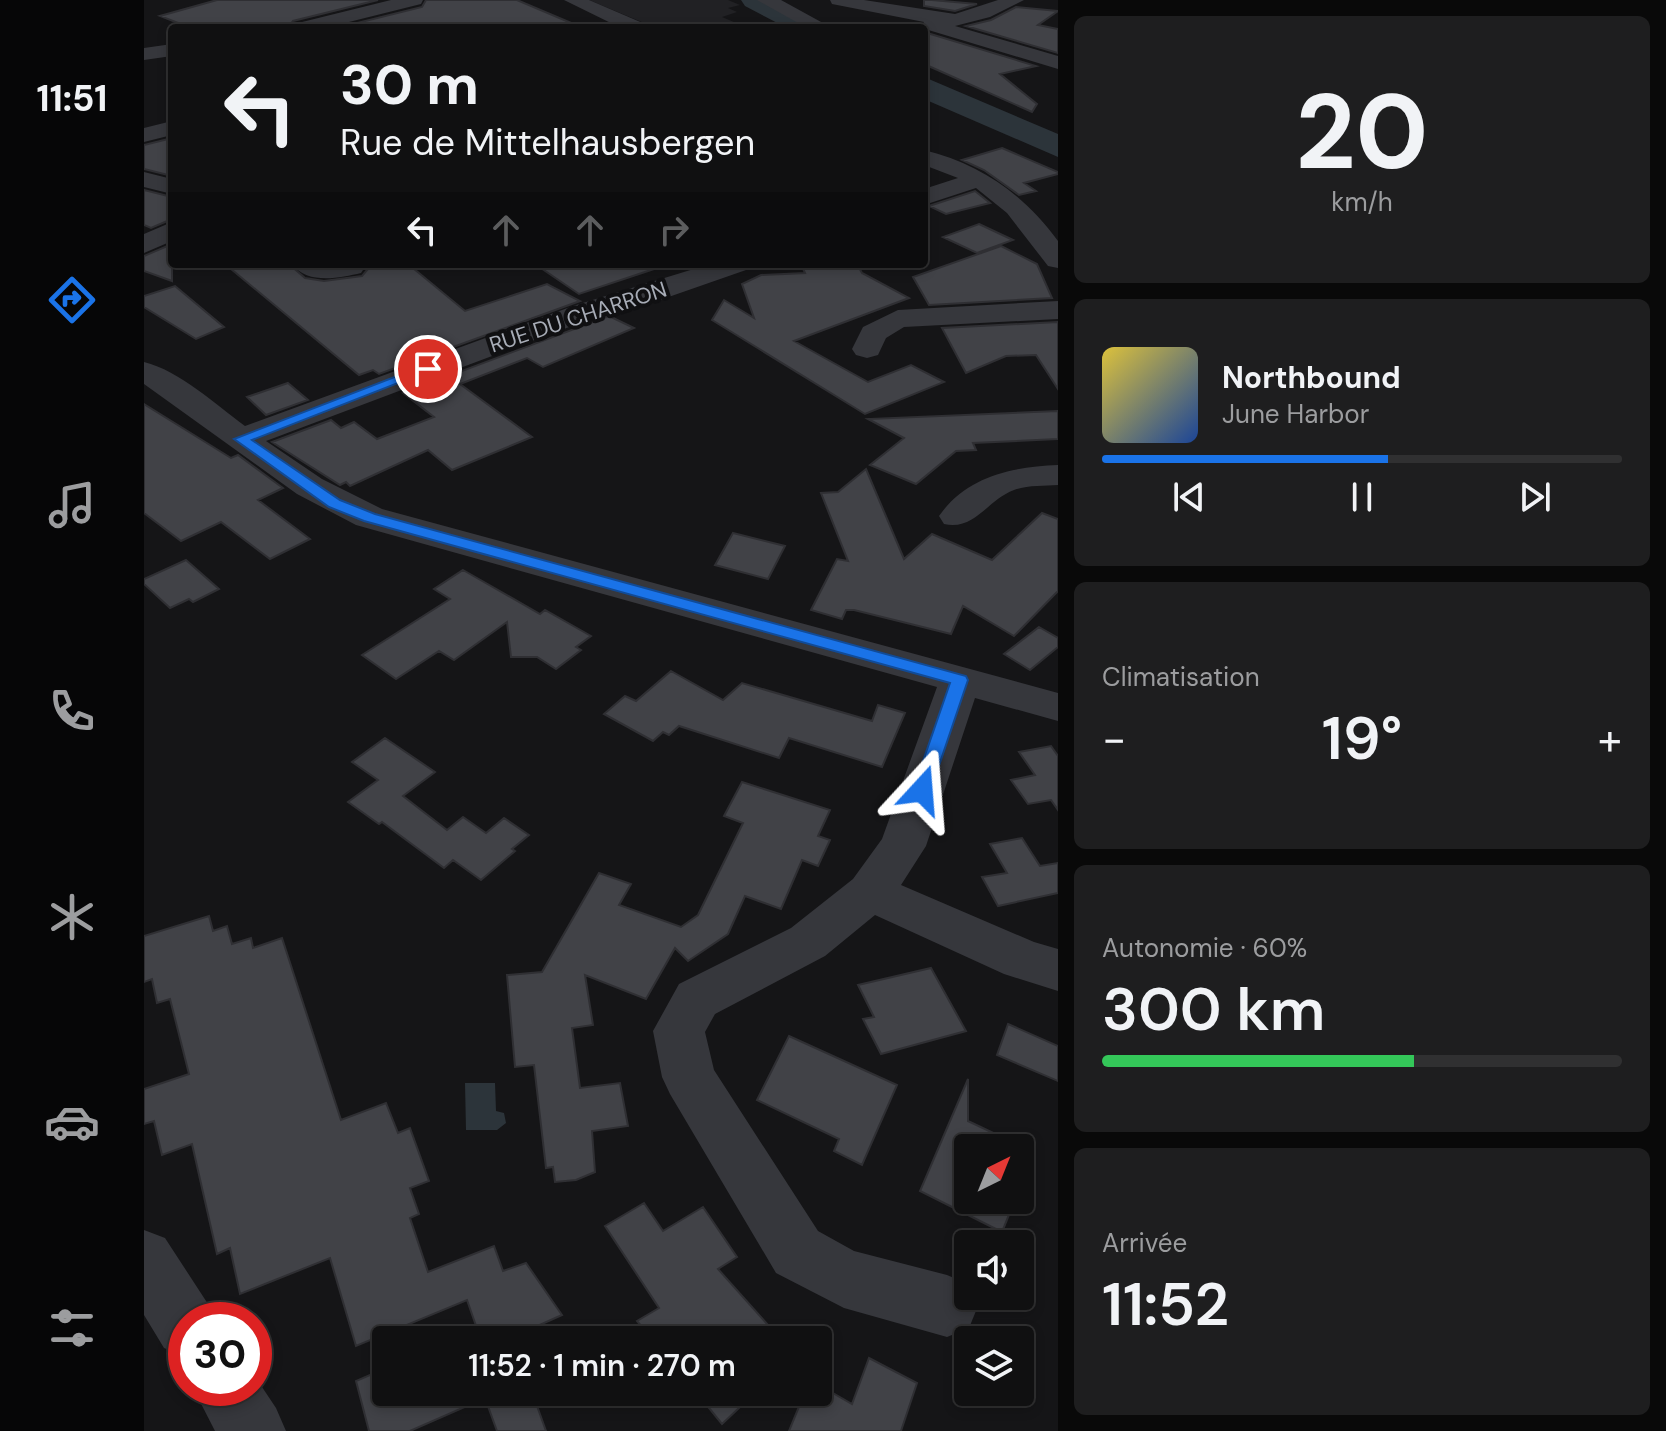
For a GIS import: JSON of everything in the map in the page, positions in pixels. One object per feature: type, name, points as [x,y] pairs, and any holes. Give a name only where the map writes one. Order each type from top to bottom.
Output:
[{"type":"street","points":[[317,24],[414,0]]},
{"type":"street","points":[[573,0],[629,24]]},
{"type":"street","points":[[766,0],[814,24]]},
{"type":"street","points":[[839,0],[891,12],[957,20]]},
{"type":"street","points":[[928,25],[957,20],[1015,0]]},
{"type":"street","points":[[928,27],[1058,63]]},
{"type":"street","points":[[1019,52],[1045,39]]},
{"type":"street","points":[[144,54],[168,51]]},
{"type":"street","points":[[144,135],[168,129]]},
{"type":"street","points":[[928,159],[979,179],[1016,204],[1058,260]]},
{"type":"street","points":[[144,179],[168,186]]},
{"type":"street","points":[[928,196],[979,179]]},
{"type":"street","points":[[144,245],[168,232]]},
{"type":"street","points":[[313,268],[329,271],[346,268]]},
{"type":"street","name":"RUE DU CHARRON","points":[[241,439],[583,312],[636,294],[650,294],[725,268]]},
{"type":"street","points":[[867,349],[873,333],[898,319],[1058,310]]},
{"type":"street","points":[[144,371],[184,395],[335,504],[369,517],[1058,707]]},
{"type":"street","points":[[957,516],[982,491],[1016,477],[1058,475]]},
{"type":"street","points":[[947,1306],[844,1278],[797,1252],[689,1077],[679,1031],[697,999],[808,942],[870,892],[903,846],[960,680]]},
{"type":"street","points":[[870,892],[1022,959],[1058,970]]},
{"type":"street","points":[[144,1259],[171,1302]]},
{"type":"street","points":[[237,1406],[253,1431]]},
{"type":"shaded area","points":[[589,0],[728,0],[740,5],[728,8],[737,12],[722,17],[739,24],[646,24]]},
{"type":"shaded area","points":[[465,1083],[495,1083],[496,1111],[504,1113],[506,1123],[497,1130],[466,1130]]},
{"type":"building","points":[[217,0],[378,0],[291,24],[181,24],[160,16]]},
{"type":"building","points":[[426,0],[517,0],[574,24],[353,24],[422,7]]},
{"type":"building","points":[[924,0],[977,4],[955,11],[924,6]]},
{"type":"building","points":[[1016,7],[1058,11],[1038,25],[1058,29],[1058,53],[966,26],[991,20]]},
{"type":"building","points":[[928,33],[1036,66],[1000,74],[1037,104],[1032,112],[928,66]]},
{"type":"building","points":[[168,139],[168,175],[144,169],[144,145]]},
{"type":"building","points":[[1002,148],[1058,174],[1024,183],[1036,191],[1019,195],[984,170],[962,160]]},
{"type":"building","points":[[144,190],[168,196],[168,221],[151,228],[144,225]]},
{"type":"building","points":[[975,191],[990,203],[946,214],[929,206]]},
{"type":"building","points":[[979,224],[1013,240],[977,253],[943,237]]},
{"type":"building","points":[[168,246],[168,268],[172,268],[172,281],[144,271],[144,256]]},
{"type":"building","points":[[1001,246],[1037,264],[1052,298],[929,305],[913,277]]},
{"type":"building","points":[[230,268],[294,268],[305,278],[324,281],[362,276],[368,268],[413,268],[465,311],[547,284],[580,301],[379,374],[373,370],[359,375]]},
{"type":"building","points":[[541,268],[654,268],[654,269],[579,294]]},
{"type":"building","points":[[803,268],[859,268],[862,273],[909,298],[794,341],[868,382],[911,365],[944,382],[865,414],[712,320],[724,300],[754,318],[742,284],[761,275],[805,273]]},
{"type":"building","points":[[175,286],[224,327],[196,339],[144,307],[144,296]]},
{"type":"building","points":[[609,316],[634,328],[543,367],[527,358],[460,384],[532,437],[452,470],[428,450],[350,486],[346,482],[340,485],[272,442],[331,420],[341,428],[354,422],[377,439],[434,417],[403,393]]},
{"type":"building","points":[[1058,322],[1058,389],[1036,355],[1006,356],[966,373],[942,328]]},
{"type":"building","points":[[288,383],[308,400],[266,415],[247,397]]},
{"type":"building","points":[[144,404],[231,458],[238,455],[283,488],[258,500],[310,539],[270,559],[221,522],[181,541],[144,513]]},
{"type":"building","points":[[1058,411],[1058,439],[973,443],[976,450],[956,451],[916,484],[870,465],[904,438],[868,419]]},
{"type":"building","points":[[866,469],[904,559],[932,534],[992,560],[1042,513],[1058,519],[1058,591],[1014,636],[963,606],[951,634],[854,610],[846,610],[842,619],[811,610],[837,559],[848,561],[821,493],[838,492]]},
{"type":"building","points":[[733,533],[785,546],[768,579],[715,565]]},
{"type":"building","points":[[186,560],[219,589],[193,602],[189,599],[170,608],[144,584],[144,579]]},
{"type":"building","points":[[463,570],[540,614],[545,610],[591,636],[576,647],[581,650],[556,669],[537,657],[511,657],[507,622],[454,660],[439,651],[396,679],[362,655],[450,599],[434,589]]},
{"type":"building","points":[[1039,627],[1058,638],[1058,647],[1030,670],[1004,654]]},
{"type":"building","points":[[671,671],[723,700],[742,683],[872,721],[878,705],[905,713],[882,767],[789,738],[779,758],[679,726],[669,735],[663,732],[653,741],[604,714],[625,696],[636,701]]},
{"type":"building","points":[[385,738],[435,772],[403,796],[447,830],[463,817],[486,833],[504,818],[529,835],[481,880],[453,860],[444,868],[382,822],[379,824],[348,802],[378,780],[352,762]]},
{"type":"building","points":[[1051,746],[1058,756],[1058,810],[1051,800],[1028,804],[1011,780],[1035,775],[1019,752]]},
{"type":"building","points":[[742,782],[830,810],[818,836],[830,840],[818,866],[802,860],[781,909],[745,896],[728,934],[688,961],[675,948],[646,999],[585,975],[593,1025],[572,1028],[580,1088],[620,1083],[628,1126],[592,1131],[595,1172],[576,1180],[555,1182],[553,1167],[546,1168],[534,1065],[515,1067],[507,975],[542,972],[599,873],[631,884],[619,905],[681,927],[698,915],[743,823],[724,816]]},
{"type":"building","points":[[1022,838],[1040,866],[1058,863],[1058,893],[998,906],[982,877],[1007,873],[990,844]]},
{"type":"building","points":[[209,916],[213,931],[227,926],[232,944],[251,938],[253,948],[282,938],[341,1120],[386,1103],[398,1133],[410,1128],[429,1181],[410,1188],[419,1214],[410,1218],[428,1272],[494,1246],[503,1271],[526,1263],[562,1315],[537,1326],[476,1326],[467,1300],[404,1326],[372,1326],[372,1339],[356,1346],[330,1258],[240,1294],[230,1248],[217,1254],[192,1144],[162,1155],[154,1121],[144,1124],[144,1089],[189,1074],[170,999],[157,1003],[152,979],[144,982],[144,936]]},
{"type":"building","points":[[931,968],[966,1031],[881,1054],[863,1019],[874,1017],[858,985]]},
{"type":"building","points":[[1008,1024],[1058,1046],[1058,1081],[997,1055]]},
{"type":"building","points":[[789,1036],[897,1085],[862,1165],[834,1151],[839,1139],[757,1100]]},
{"type":"building","points":[[968,1079],[968,1121],[995,1134],[954,1134],[954,1208],[920,1191]]},
{"type":"building","points":[[644,1203],[663,1231],[703,1207],[737,1257],[718,1269],[768,1325],[641,1326],[637,1321],[659,1308],[605,1226]]},
{"type":"building","points":[[966,1214],[1009,1214],[1003,1230]]},
{"type":"building","points":[[869,1358],[917,1383],[901,1431],[789,1431],[799,1406],[832,1406],[832,1393],[852,1404]]},
{"type":"building","points":[[372,1374],[372,1406],[467,1406],[410,1431],[369,1431],[356,1381]]},
{"type":"building","points":[[488,1406],[537,1406],[546,1431],[497,1431]]},
{"type":"building","points":[[707,1406],[741,1406],[722,1424]]},
{"type":"waterway","points":[[755,0],[801,24]]},
{"type":"waterway","points":[[928,89],[1058,147]]},
{"type":"route","points":[[428,369],[241,439],[335,504],[369,517],[960,680],[922,790]]}]
